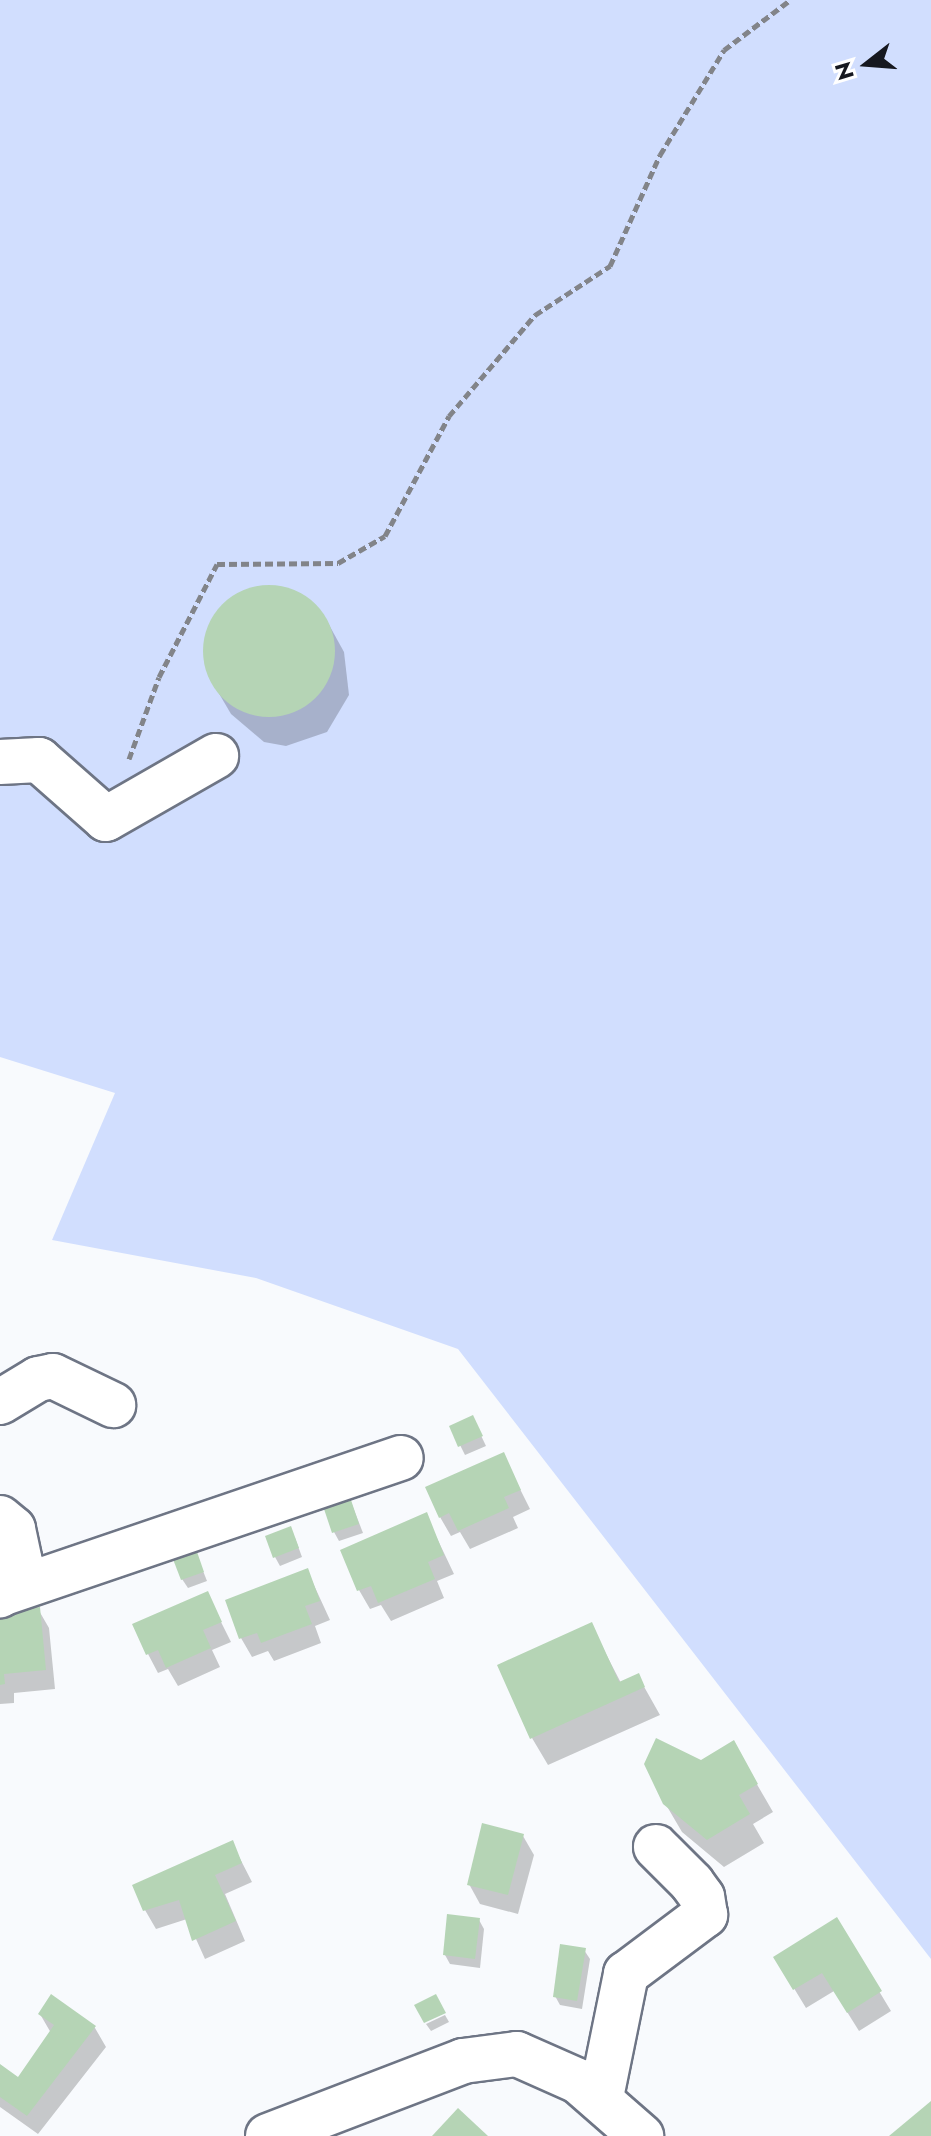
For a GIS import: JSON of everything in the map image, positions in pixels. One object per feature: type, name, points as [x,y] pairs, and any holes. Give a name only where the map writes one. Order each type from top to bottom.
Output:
[{"type":"street","points":[[0,762],[39,760],[106,819],[216,756]]},
{"type":"street","points":[[0,1402],[38,1379],[53,1376],[113,1405]]},
{"type":"street","points":[[2,1594],[401,1458]]},
{"type":"street","points":[[0,1518],[13,1529],[20,1562],[2,1594]]},
{"type":"street","points":[[601,2097],[626,1974],[705,1915],[702,1897],[692,1883],[656,1847]]},
{"type":"street","points":[[268,2136],[463,2061],[517,2054],[556,2069],[601,2097],[641,2136]]},
{"type":"path","points":[[127,762],[159,677],[217,564],[338,563],[385,536],[449,416],[535,315],[610,266],[660,155],[724,50],[790,0]]},
{"type":"shaded area","points":[[0,0],[931,0],[931,1959],[458,1349],[256,1278],[52,1240],[115,1093],[0,1057]]},
{"type":"building","points":[[269,585],[294,590],[316,604],[330,626],[335,651],[330,676],[316,698],[294,712],[269,717],[244,712],[222,698],[208,676],[203,651],[208,626],[222,604],[244,590]]},
{"type":"building","points":[[473,1415],[483,1436],[458,1447],[449,1426]]},
{"type":"building","points":[[504,1452],[521,1490],[504,1497],[509,1508],[458,1531],[449,1513],[439,1518],[425,1487]]},
{"type":"building","points":[[351,1500],[359,1524],[332,1533],[324,1509]]},
{"type":"building","points":[[427,1512],[444,1555],[428,1562],[435,1579],[378,1603],[371,1586],[357,1591],[340,1550]]},
{"type":"building","points":[[291,1526],[299,1548],[273,1558],[265,1536]]},
{"type":"building","points":[[195,1546],[204,1572],[181,1580],[171,1554]]},
{"type":"building","points":[[308,1568],[320,1601],[305,1606],[312,1624],[261,1643],[257,1633],[239,1639],[225,1600]]},
{"type":"building","points":[[208,1591],[222,1622],[203,1630],[211,1648],[166,1668],[158,1650],[146,1655],[132,1624]]},
{"type":"building","points":[[40,1607],[46,1670],[4,1674],[5,1684],[0,1685],[0,1611]]},
{"type":"building","points":[[592,1622],[619,1682],[639,1673],[645,1687],[530,1739],[497,1665]]},
{"type":"building","points":[[656,1738],[701,1760],[734,1740],[758,1784],[739,1795],[750,1814],[707,1840],[663,1804],[644,1764]]},
{"type":"building","points":[[482,1823],[524,1834],[508,1895],[467,1885]]},
{"type":"building","points":[[233,1840],[242,1863],[215,1875],[236,1921],[192,1941],[179,1900],[143,1911],[132,1885]]},
{"type":"building","points":[[447,1914],[480,1918],[475,1959],[443,1955]]},
{"type":"building","points":[[837,1917],[882,1991],[847,2013],[822,1973],[793,1990],[773,1957]]},
{"type":"building","points":[[560,1944],[586,1948],[577,2001],[553,1997]]},
{"type":"building","points":[[51,1994],[96,2026],[27,2116],[0,2097],[0,2064],[18,2077],[54,2025],[38,2014]]},
{"type":"building","points":[[436,1994],[446,2013],[424,2023],[414,2005]]},
{"type":"building","points":[[931,2101],[931,2136],[889,2136]]},
{"type":"building","points":[[458,2108],[488,2136],[432,2136]]}]
